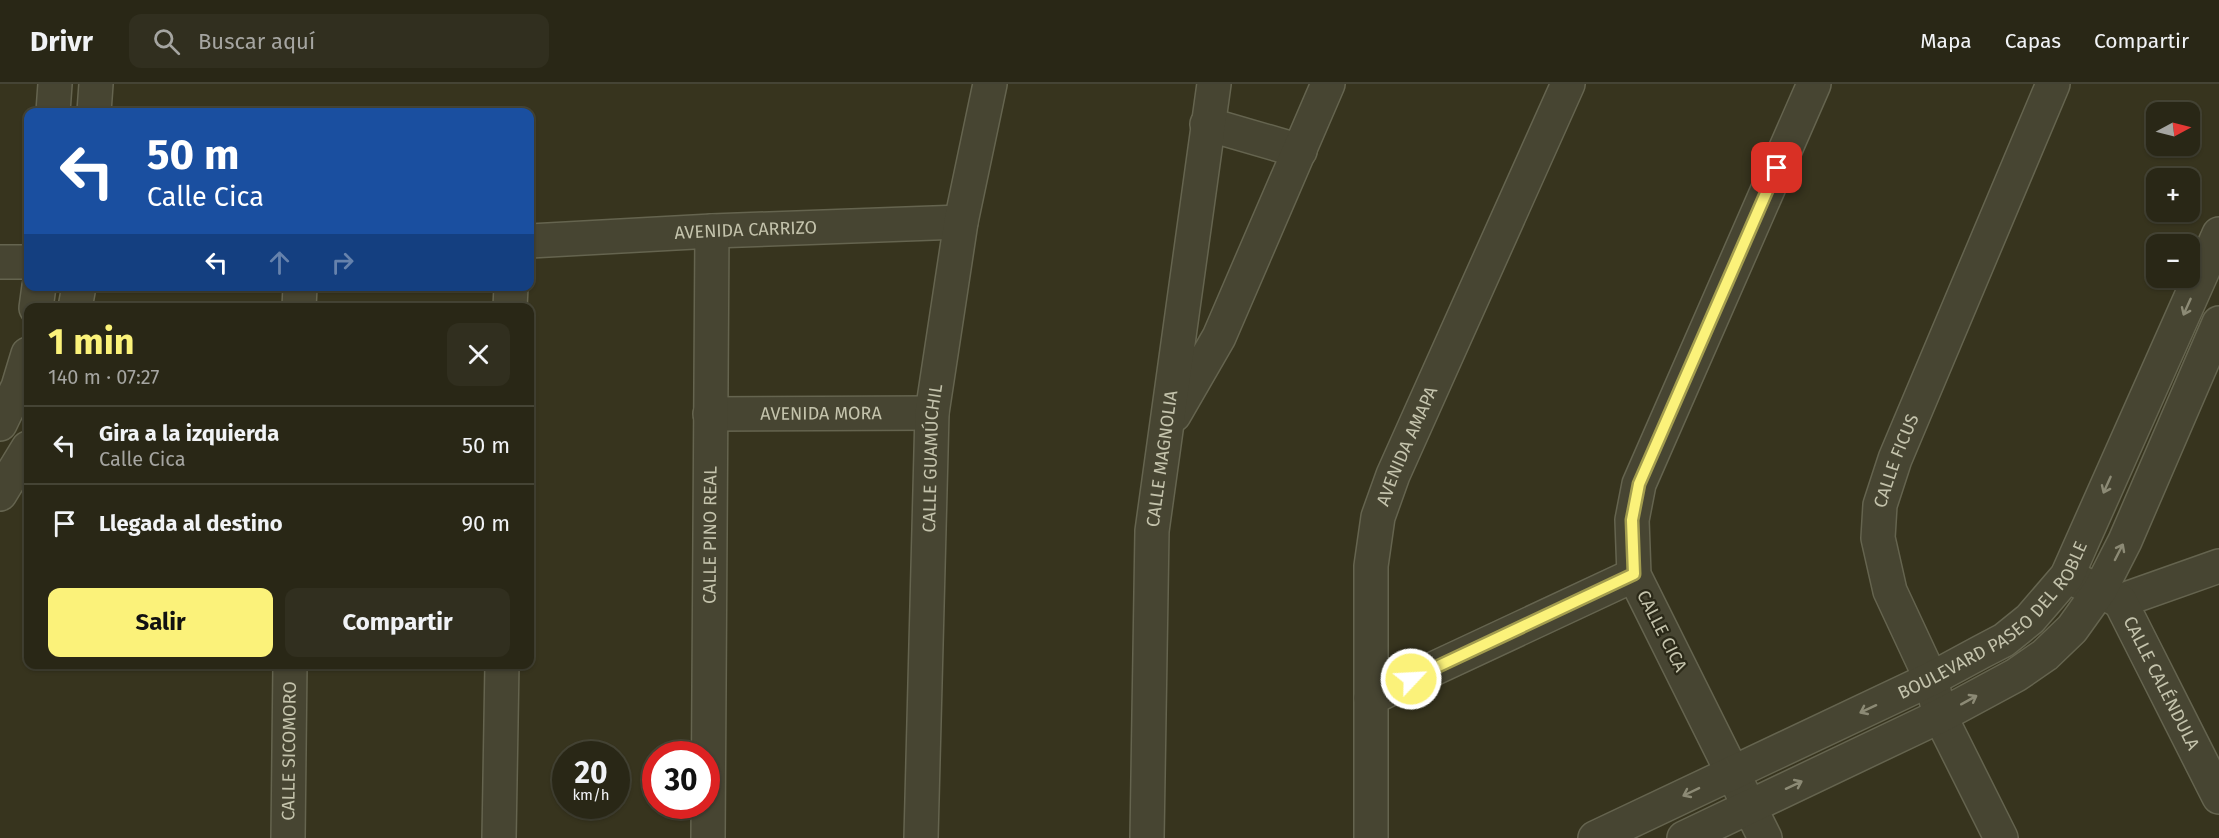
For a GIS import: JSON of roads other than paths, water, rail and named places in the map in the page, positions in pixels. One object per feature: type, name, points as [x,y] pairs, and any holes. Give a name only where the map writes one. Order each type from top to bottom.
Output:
[{"type":"street","points":[[53,108],[55,84]]},
{"type":"street","points":[[94,108],[96,84]]},
{"type":"street","name":"CALLE GUAMÚCHIL","points":[[921,838],[933,413],[961,222],[990,84]]},
{"type":"street","name":"CALLE MAGNOLIA","points":[[1147,838],[1151,561],[1165,430],[1214,84]]},
{"type":"street","points":[[1165,430],[1219,337],[1328,84]]},
{"type":"street","name":"AVENIDA AMAPA","points":[[1371,838],[1371,566],[1378,517],[1393,475],[1568,84]]},
{"type":"street","name":"CALLE CICA","points":[[1765,838],[1634,574],[1632,520],[1639,484],[1814,84]]},
{"type":"street","name":"CALLE FICUS","points":[[2001,838],[1940,716],[1931,679],[1890,591],[1878,538],[1880,505],[1895,459],[2053,84]]},
{"type":"street","points":[[1207,124],[1300,151]]},
{"type":"street","name":"AVENIDA CARRIZO","points":[[534,241],[711,231],[961,222]]},
{"type":"street","name":"CALLE PINO REAL","points":[[708,838],[711,231]]},
{"type":"street","name":"BOULEVARD PASEO DEL ROBLE","points":[[1596,838],[1931,679],[2004,640],[2030,619],[2067,576],[2219,234]]},
{"type":"street","points":[[0,262],[24,261]]},
{"type":"street","points":[[2110,596],[2125,541],[2219,323]]},
{"type":"street","points":[[0,424],[18,387],[24,367]]},
{"type":"street","name":"AVENIDA MORA","points":[[711,414],[933,413]]},
{"type":"street","points":[[1684,838],[1940,716],[2016,675],[2045,655],[2110,596],[2219,566]]},
{"type":"street","points":[[1371,699],[1634,574]]},
{"type":"street","points":[[2067,576],[2110,596]]},
{"type":"street","name":"CALLE CALÉNDULA","points":[[2110,596],[2218,795]]},
{"type":"street","name":"CALLE SICOMORO","points":[[288,838],[290,669]]},
{"type":"street","points":[[499,838],[502,669]]}]
